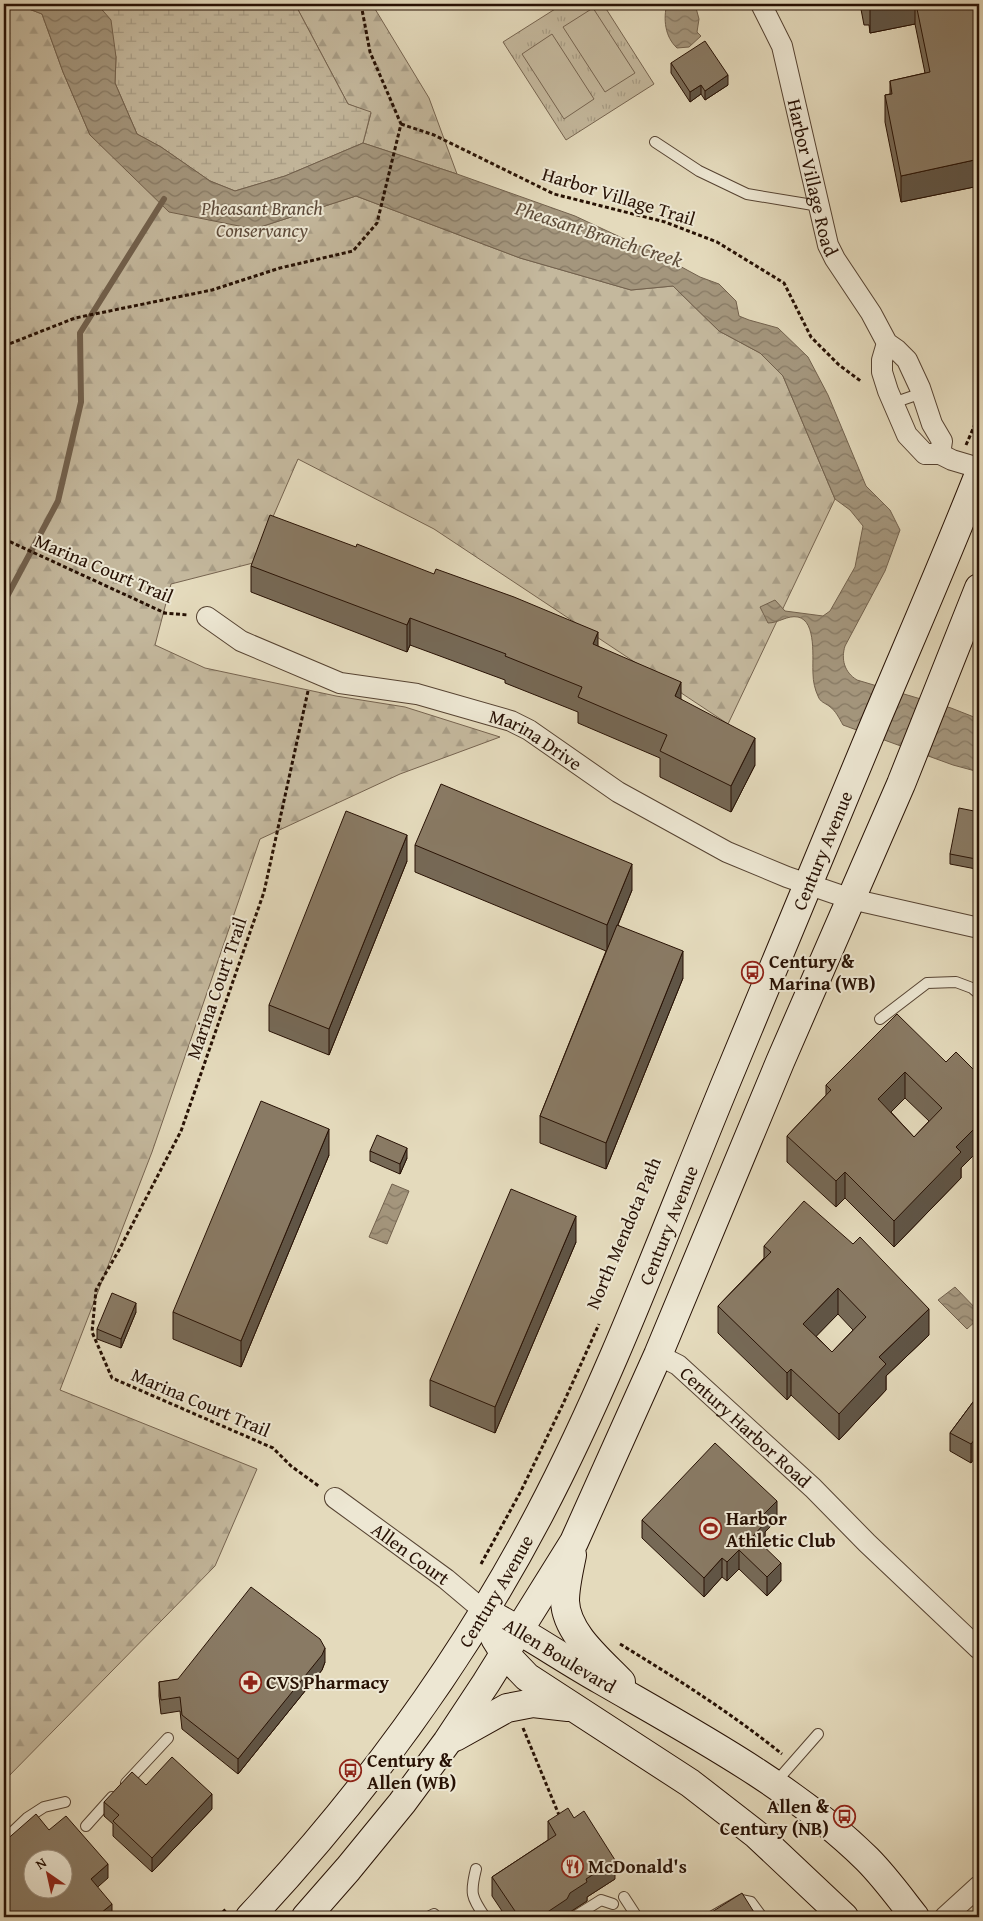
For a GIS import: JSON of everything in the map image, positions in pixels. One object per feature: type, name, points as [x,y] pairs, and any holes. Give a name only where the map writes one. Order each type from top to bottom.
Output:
[{"type":"main road","name":"Century Avenue","points":[[250,1917],[294,1870],[351,1801],[453,1661],[540,1514],[577,1438],[664,1235],[709,1122],[979,474]]},
{"type":"main road","points":[[306,1917],[378,1832],[447,1742],[505,1654],[574,1542],[658,1355],[780,1062],[901,784],[946,675],[979,588]]},
{"type":"main road","points":[[574,1542],[565,1602],[570,1625],[638,1701]]},
{"type":"main road","name":"Allen Boulevard","points":[[484,1611],[520,1629],[556,1655],[638,1701],[775,1784],[842,1836],[868,1860],[915,1917]]},
{"type":"main road","name":"Allen Boulevard","points":[[484,1611],[496,1640],[505,1654],[527,1677],[690,1783],[731,1814],[784,1859],[844,1917]]},
{"type":"main road","points":[[447,1742],[506,1708],[532,1703],[576,1708]]},
{"type":"street","name":"Harbor Village Road","points":[[760,4],[782,46],[828,245],[835,259],[860,294],[887,343],[907,360],[922,393],[932,424],[942,441],[940,454]]},
{"type":"street","points":[[887,343],[882,360],[882,372],[907,435],[925,454],[940,454],[952,460],[979,468]]},
{"type":"street","name":"Marina Drive","points":[[207,617],[241,641],[340,683],[417,694],[511,721],[529,730],[618,792],[727,852],[851,899],[979,928]]},
{"type":"street","name":"Century Harbor Road","points":[[658,1355],[678,1365],[791,1468],[867,1544],[979,1649]]},
{"type":"street","name":"Allen Court","points":[[335,1498],[446,1579],[484,1611]]},
{"type":"street","points":[[944,1917],[979,1886]]},
{"type":"lane","points":[[655,142],[699,171],[748,194],[819,206]]},
{"type":"lane","points":[[893,403],[922,393]]},
{"type":"lane","points":[[880,1019],[926,983],[956,982],[972,988],[979,994]]},
{"type":"lane","points":[[775,1784],[818,1734]]},
{"type":"lane","points":[[86,1826],[168,1738]]},
{"type":"lane","points":[[4,1840],[27,1818],[44,1807],[66,1802]]},
{"type":"lane","points":[[476,1869],[472,1886],[473,1901],[485,1917]]},
{"type":"lane","points":[[624,1897],[637,1917]]},
{"type":"lane","points":[[574,1917],[601,1900],[613,1904]]},
{"type":"lane","points":[[711,1917],[741,1900],[751,1902],[762,1917]]},
{"type":"path","points":[[4,331],[6,345],[75,318],[203,292],[280,268],[353,251],[377,223],[401,124],[370,52],[362,4]]},
{"type":"path","name":"Harbor Village Trail","points":[[401,124],[434,134],[554,194],[665,222],[717,242],[784,283],[811,337],[838,366],[893,403]]},
{"type":"path","points":[[967,443],[979,415]]},
{"type":"path","name":"Marina Court Trail","points":[[4,539],[163,613],[207,617]]},
{"type":"path","name":"Marina Court Trail","points":[[315,673],[309,689],[264,892],[181,1131],[96,1290],[92,1332],[112,1378],[273,1448],[291,1466],[335,1498]]},
{"type":"path","name":"North Mendota Path","points":[[481,1564],[521,1491],[564,1404],[599,1323]]},
{"type":"path","points":[[522,1724],[559,1815]]},
{"type":"green space","points":[[4,4],[16,4],[42,14],[63,72],[90,135],[254,229],[356,196],[520,258],[631,290],[673,286],[719,331],[760,353],[783,376],[835,499],[728,724],[434,529],[298,459],[253,563],[171,584],[155,645],[205,668],[336,696],[405,707],[500,737],[400,774],[260,839],[152,1152],[60,1390],[257,1469],[215,1566],[4,1781]]},
{"type":"green space","points":[[97,4],[295,4],[348,104],[371,112],[363,143],[285,176],[235,191],[210,181],[161,147],[137,134],[115,83],[116,57],[102,9]]},
{"type":"green space","points":[[295,4],[372,4],[429,98],[457,174],[363,143],[371,113],[348,104]]},
{"type":"green space","points":[[563,4],[603,4],[654,84],[566,140],[503,42]]},
{"type":"green space","points":[[593,8],[635,73],[605,92],[563,27]]},
{"type":"green space","points":[[552,34],[594,99],[564,119],[522,54]]},
{"type":"water","name":"Pheasant Branch Creek","points":[[16,4],[97,4],[111,20],[116,57],[115,83],[137,134],[161,147],[210,181],[235,191],[285,176],[363,143],[575,216],[663,257],[700,277],[719,284],[736,301],[739,316],[778,328],[808,357],[828,395],[866,486],[890,510],[900,530],[885,571],[845,646],[843,656],[846,669],[857,680],[951,708],[979,719],[979,772],[953,765],[843,725],[834,710],[820,700],[816,691],[813,677],[811,633],[804,620],[794,617],[768,623],[760,607],[775,600],[785,611],[823,616],[830,611],[855,567],[863,526],[850,510],[835,499],[783,376],[760,353],[719,331],[673,286],[631,290],[520,258],[356,196],[254,229],[169,212],[90,135],[63,72],[42,14]]},
{"type":"water","points":[[667,4],[695,4],[699,19],[697,32],[701,36],[689,47],[677,48],[670,39],[665,22]]},
{"type":"water","points":[[392,1184],[409,1191],[387,1244],[369,1237]]},
{"type":"water","points":[[955,1287],[979,1312],[979,1318],[967,1329],[938,1300]]},
{"type":"building","points":[[870,4],[885,4],[870,7]]},
{"type":"building","points":[[916,4],[979,4],[979,159],[901,176],[885,95],[892,94],[890,81],[930,72]]},
{"type":"building","points":[[705,41],[728,75],[705,91],[701,85],[690,92],[671,63]]},
{"type":"building","points":[[270,515],[356,547],[357,544],[434,574],[436,569],[514,597],[598,632],[593,644],[681,682],[675,696],[755,738],[731,786],[660,751],[667,735],[578,697],[582,687],[505,656],[506,654],[410,618],[407,625],[251,566]]},
{"type":"building","points":[[441,784],[632,864],[607,925],[415,845]]},
{"type":"building","points":[[959,808],[979,812],[979,856],[976,859],[950,854]]},
{"type":"building","points":[[346,811],[407,835],[329,1029],[269,1005]]},
{"type":"building","points":[[617,925],[683,951],[606,1143],[540,1116]]},
{"type":"building","points":[[897,1014],[946,1062],[956,1052],[979,1075],[979,1124],[956,1147],[961,1152],[894,1221],[845,1172],[836,1181],[787,1136],[831,1090],[826,1085]],"holes":[[[905,1072],[942,1108],[914,1137],[878,1099]]]},
{"type":"building","points":[[261,1101],[329,1129],[241,1341],[173,1312]]},
{"type":"building","points":[[377,1135],[407,1148],[400,1164],[370,1151]]},
{"type":"building","points":[[511,1189],[576,1216],[495,1407],[430,1380]]},
{"type":"building","points":[[804,1201],[853,1244],[860,1237],[929,1309],[879,1357],[886,1364],[839,1414],[791,1369],[787,1373],[718,1306],[771,1252],[764,1246]],"holes":[[[838,1288],[866,1317],[832,1352],[803,1324]]]},
{"type":"building","points":[[112,1293],[136,1303],[121,1339],[97,1329]]},
{"type":"building","points":[[979,1394],[979,1434],[971,1444],[950,1433]]},
{"type":"building","name":"Harbor Athletic Club","points":[[715,1443],[777,1501],[760,1518],[765,1523],[753,1536],[781,1563],[767,1577],[739,1550],[727,1562],[722,1558],[704,1578],[642,1520]]},
{"type":"building","name":"CVS Pharmacy","points":[[251,1587],[320,1639],[325,1648],[322,1655],[238,1759],[182,1715],[180,1697],[161,1700],[159,1682],[178,1679]]},
{"type":"building","points":[[172,1757],[212,1794],[152,1858],[113,1821],[119,1815],[104,1802],[132,1772],[146,1785]]},
{"type":"building","name":"McDonald's","points":[[568,1808],[574,1818],[584,1811],[615,1860],[586,1879],[587,1882],[570,1893],[567,1899],[540,1917],[537,1917],[534,1912],[526,1917],[519,1917],[492,1877],[556,1835],[548,1821]]},
{"type":"building","points":[[36,1814],[49,1830],[66,1816],[108,1864],[91,1879],[112,1904],[96,1917],[4,1917],[4,1885],[7,1883],[4,1879],[4,1842]]},
{"type":"building","points":[[742,1893],[757,1917],[704,1917]]},
{"type":"waterway","points":[[4,602],[58,501],[81,402],[80,333],[164,199]]},
{"type":"place","name":"Century & Marina (WB)","points":[[753,972]]},
{"type":"place","name":"Harbor Athletic Club","points":[[710,1529]]},
{"type":"place","name":"CVS Pharmacy","points":[[250,1682]]},
{"type":"place","name":"Century & Allen (WB)","points":[[351,1771]]},
{"type":"place","name":"Allen & Century (NB)","points":[[845,1817]]},
{"type":"place","name":"McDonald's","points":[[572,1866]]},
{"type":"park label","name":"Pheasant Branch Conservancy","points":[[262,219]]}]
